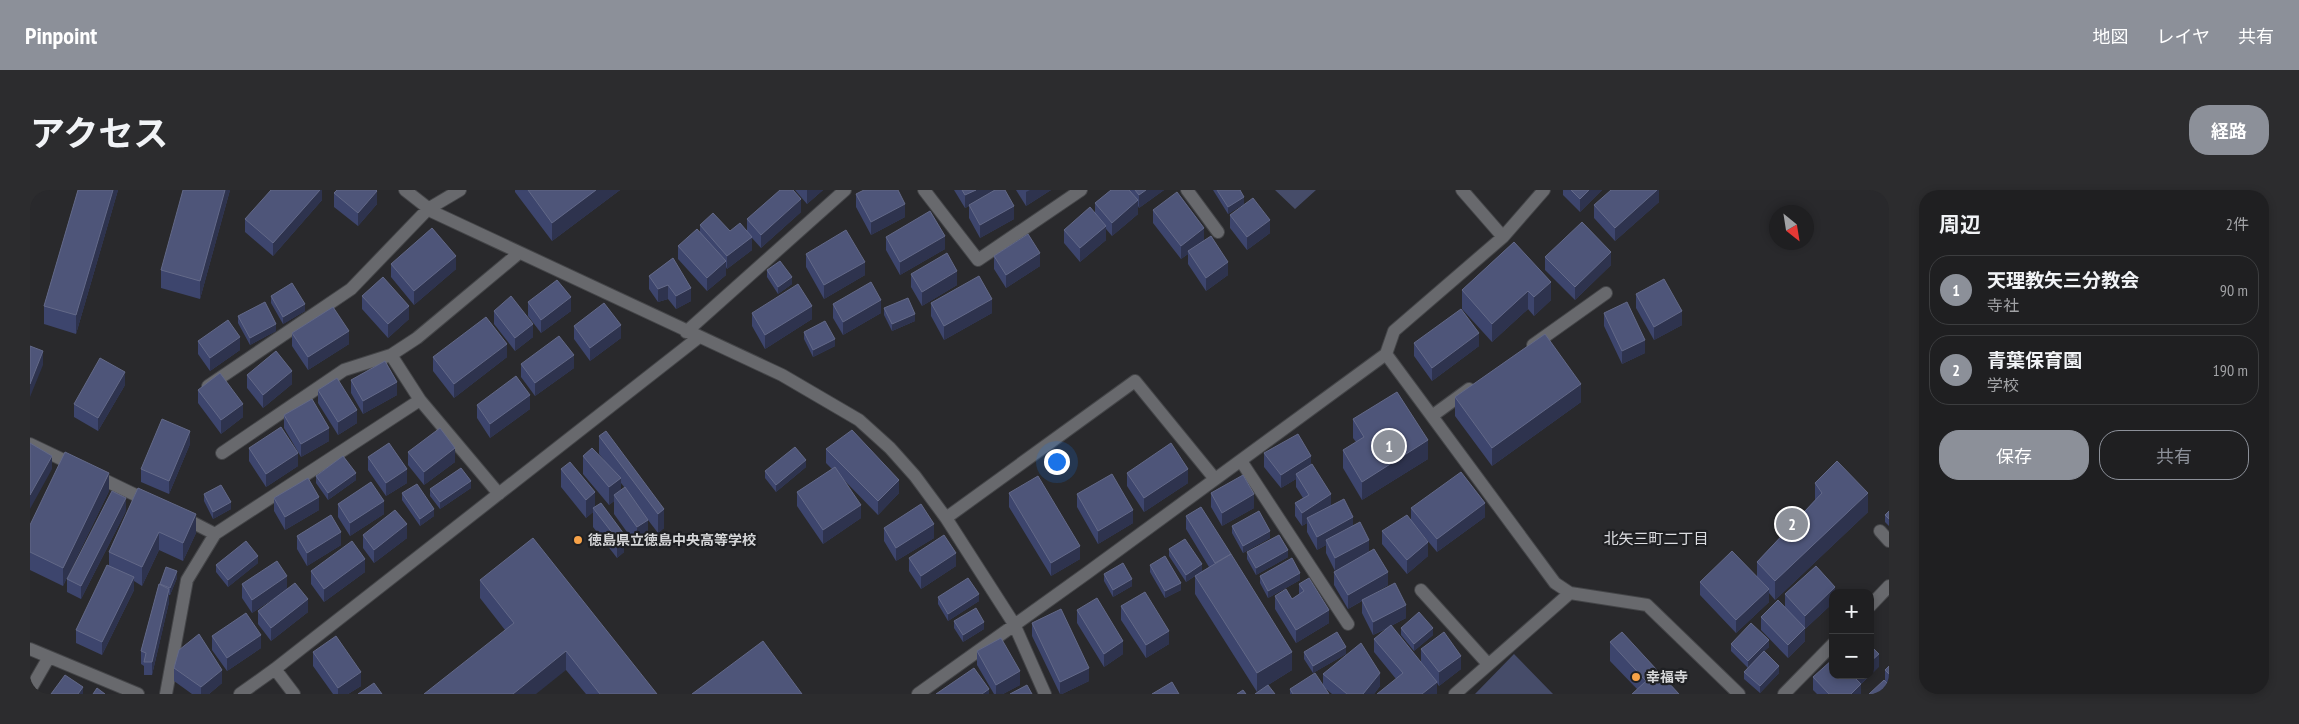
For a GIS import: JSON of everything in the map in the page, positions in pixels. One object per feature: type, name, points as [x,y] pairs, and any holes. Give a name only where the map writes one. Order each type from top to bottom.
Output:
[{"type":"street","points":[[405,190],[428,208],[686,332],[782,375],[859,420],[896,455],[946,518],[1014,624],[1045,694]]},
{"type":"street","points":[[198,393],[351,289],[428,208],[460,190]]},
{"type":"street","points":[[686,332],[844,190]]},
{"type":"street","points":[[924,190],[978,260],[1081,190]]},
{"type":"street","points":[[1187,190],[1218,232]]},
{"type":"street","points":[[1462,190],[1503,237]]},
{"type":"street","points":[[918,694],[1088,573],[1386,354],[1394,331],[1503,237],[1544,190]]},
{"type":"street","points":[[222,453],[344,370],[391,355],[417,338],[519,253]]},
{"type":"street","points":[[1519,354],[1606,294]]},
{"type":"street","points":[[240,694],[275,669],[699,337]]},
{"type":"street","points":[[1386,354],[1555,583],[1570,593],[1647,605],[1739,694]]},
{"type":"street","points":[[391,355],[420,400],[499,494]]},
{"type":"street","points":[[946,518],[1135,380],[1215,479]]},
{"type":"street","points":[[1432,416],[1479,382]]},
{"type":"street","points":[[166,694],[187,580],[215,534],[420,400]]},
{"type":"street","points":[[30,444],[215,534]]},
{"type":"street","points":[[1241,461],[1348,624]]},
{"type":"street","points":[[1874,602],[1889,586]]},
{"type":"street","points":[[1421,590],[1488,664]]},
{"type":"street","points":[[1455,694],[1570,593]]},
{"type":"street","points":[[1784,694],[1829,648]]},
{"type":"street","points":[[30,649],[138,694]]},
{"type":"street","points":[[30,690],[49,657]]},
{"type":"street","points":[[275,669],[294,694]]},
{"type":"shaded area","points":[[1275,190],[1316,190],[1295,209]]},
{"type":"shaded area","points":[[1514,654],[1553,694],[1475,694]]},
{"type":"building","points":[[78,190],[113,190],[76,315],[44,306]]},
{"type":"building","points":[[183,190],[225,190],[200,281],[161,270]]},
{"type":"building","points":[[271,190],[320,190],[273,243],[245,219]]},
{"type":"building","points":[[337,190],[377,191],[358,213],[334,193]]},
{"type":"building","points":[[528,190],[596,190],[552,223]]},
{"type":"building","points":[[780,190],[793,190],[801,199],[761,235],[747,219]]},
{"type":"building","points":[[864,190],[898,190],[905,204],[871,222],[856,194]]},
{"type":"building","points":[[962,190],[976,190],[965,195]]},
{"type":"building","points":[[995,190],[1005,190],[1014,206],[980,225],[969,205]]},
{"type":"building","points":[[1111,190],[1129,190],[1138,200],[1112,223],[1095,203]]},
{"type":"building","points":[[1135,190],[1146,190],[1139,195]]},
{"type":"building","points":[[1217,190],[1240,190],[1244,197],[1228,207]]},
{"type":"building","points":[[1571,190],[1589,190],[1580,199]]},
{"type":"building","points":[[1611,190],[1657,190],[1615,228],[1594,205]]},
{"type":"building","points":[[1177,192],[1204,228],[1181,246],[1153,210]]},
{"type":"building","points":[[1253,198],[1270,220],[1247,237],[1230,215]]},
{"type":"building","points":[[1090,207],[1106,226],[1080,248],[1064,230]]},
{"type":"building","points":[[930,211],[945,236],[900,262],[886,237]]},
{"type":"building","points":[[713,213],[730,231],[740,223],[752,237],[727,256],[700,225]]},
{"type":"building","points":[[1582,222],[1611,252],[1575,287],[1545,257]]},
{"type":"building","points":[[432,228],[456,256],[414,291],[391,264]]},
{"type":"building","points":[[697,229],[726,261],[707,278],[678,246]]},
{"type":"building","points":[[846,230],[865,262],[824,285],[806,254]]},
{"type":"building","points":[[1028,234],[1040,253],[1006,275],[994,256]]},
{"type":"building","points":[[1211,236],[1228,262],[1206,278],[1188,251]]},
{"type":"building","points":[[1514,242],[1551,282],[1534,297],[1528,291],[1492,324],[1462,290]]},
{"type":"building","points":[[947,253],[957,271],[922,292],[911,274]]},
{"type":"building","points":[[673,258],[691,288],[676,296],[668,285],[658,289],[649,276]]},
{"type":"building","points":[[780,261],[792,277],[778,287],[767,270]]},
{"type":"building","points":[[979,276],[992,299],[944,326],[931,303]]},
{"type":"building","points":[[383,277],[409,306],[388,324],[362,296]]},
{"type":"building","points":[[1664,279],[1682,311],[1654,327],[1636,294]]},
{"type":"building","points":[[557,280],[571,297],[541,320],[528,302]]},
{"type":"building","points":[[871,282],[881,300],[843,322],[833,304]]},
{"type":"building","points":[[292,283],[305,304],[283,317],[271,296]]},
{"type":"building","points":[[798,284],[812,306],[765,335],[752,313]]},
{"type":"building","points":[[511,296],[533,324],[515,338],[494,311]]},
{"type":"building","points":[[908,298],[915,314],[892,324],[884,308]]},
{"type":"building","points":[[265,302],[276,324],[250,338],[238,316]]},
{"type":"building","points":[[1627,302],[1645,340],[1622,351],[1604,313]]},
{"type":"building","points":[[604,303],[621,325],[590,348],[574,326]]},
{"type":"building","points":[[333,307],[349,331],[308,357],[292,333]]},
{"type":"building","points":[[1461,309],[1479,333],[1432,368],[1414,343]]},
{"type":"building","points":[[486,317],[507,344],[454,384],[433,357]]},
{"type":"building","points":[[228,320],[240,337],[210,358],[198,341]]},
{"type":"building","points":[[825,321],[835,339],[813,350],[804,332]]},
{"type":"building","points":[[1545,334],[1581,384],[1492,448],[1455,397]]},
{"type":"building","points":[[559,336],[574,355],[535,383],[521,364]]},
{"type":"building","points":[[30,346],[43,351],[30,384]]},
{"type":"building","points":[[276,351],[292,371],[263,395],[247,375]]},
{"type":"building","points":[[100,358],[125,372],[98,418],[74,404]]},
{"type":"building","points":[[385,361],[397,382],[363,401],[351,380]]},
{"type":"building","points":[[220,373],[243,404],[221,420],[198,390]]},
{"type":"building","points":[[516,376],[530,395],[490,424],[477,405]]},
{"type":"building","points":[[337,378],[357,410],[338,422],[318,390]]},
{"type":"building","points":[[1397,392],[1428,440],[1362,482],[1343,450],[1364,437],[1353,419]]},
{"type":"building","points":[[312,399],[329,428],[301,444],[284,415]]},
{"type":"building","points":[[162,419],[190,431],[169,481],[141,469]]},
{"type":"building","points":[[281,427],[298,453],[266,474],[249,448]]},
{"type":"building","points":[[440,428],[455,448],[424,472],[408,452]]},
{"type":"building","points":[[852,430],[899,480],[878,501],[826,449]]},
{"type":"building","points":[[606,431],[664,509],[658,514],[599,436]]},
{"type":"building","points":[[1298,434],[1311,456],[1281,475],[1264,453]]},
{"type":"building","points":[[30,443],[52,456],[30,495]]},
{"type":"building","points":[[389,443],[407,469],[386,483],[368,457]]},
{"type":"building","points":[[1171,443],[1188,469],[1144,498],[1127,473]]},
{"type":"building","points":[[795,447],[806,460],[776,485],[765,471]]},
{"type":"building","points":[[592,448],[621,478],[609,487],[583,456]]},
{"type":"building","points":[[65,452],[109,473],[63,568],[30,552],[30,525]]},
{"type":"building","points":[[343,456],[356,473],[328,493],[316,476]]},
{"type":"building","points":[[1837,461],[1868,493],[1775,581],[1757,562],[1822,493],[1815,483]]},
{"type":"building","points":[[570,462],[595,492],[586,500],[561,469]]},
{"type":"building","points":[[1312,464],[1331,494],[1302,513],[1295,503],[1309,495],[1296,474]]},
{"type":"building","points":[[835,467],[861,505],[823,530],[797,492]]},
{"type":"building","points":[[461,468],[471,481],[440,502],[430,489]]},
{"type":"building","points":[[1461,472],[1485,503],[1437,539],[1411,508]]},
{"type":"building","points":[[1112,474],[1133,510],[1098,531],[1077,494]]},
{"type":"building","points":[[1243,475],[1254,494],[1222,513],[1211,493]]},
{"type":"building","points":[[1038,476],[1080,546],[1051,563],[1009,493]]},
{"type":"building","points":[[308,478],[319,497],[285,517],[274,498]]},
{"type":"building","points":[[371,482],[384,501],[350,523],[338,504]]},
{"type":"building","points":[[417,484],[434,509],[420,519],[402,493]]},
{"type":"building","points":[[221,485],[231,502],[213,512],[204,494]]},
{"type":"building","points":[[625,487],[648,520],[637,527],[614,495]]},
{"type":"building","points":[[138,488],[196,514],[183,543],[159,532],[142,567],[109,552]]},
{"type":"building","points":[[112,491],[126,498],[81,586],[67,579]]},
{"type":"building","points":[[1344,499],[1353,517],[1317,537],[1307,518]]},
{"type":"building","points":[[601,503],[624,534],[617,539],[593,508]]},
{"type":"building","points":[[921,504],[934,524],[896,548],[884,528]]},
{"type":"building","points":[[1201,507],[1231,554],[1215,563],[1186,516]]},
{"type":"building","points":[[395,510],[407,524],[374,550],[363,535]]},
{"type":"building","points":[[1259,511],[1270,531],[1243,546],[1232,526]]},
{"type":"building","points":[[1889,511],[1889,519],[1885,515]]},
{"type":"building","points":[[331,515],[341,532],[307,553],[297,536]]},
{"type":"building","points":[[1407,515],[1428,542],[1407,560],[1382,531]]},
{"type":"building","points":[[1360,522],[1369,540],[1335,558],[1326,540]]},
{"type":"building","points":[[944,535],[956,553],[921,576],[909,558]]},
{"type":"building","points":[[1279,535],[1288,550],[1256,568],[1247,552]]},
{"type":"building","points":[[533,538],[657,694],[600,694],[566,651],[513,694],[424,694],[514,623],[480,580]]},
{"type":"building","points":[[1185,539],[1202,564],[1186,575],[1169,549]]},
{"type":"building","points":[[246,541],[258,556],[228,580],[216,565]]},
{"type":"building","points":[[352,541],[365,559],[324,589],[311,571]]},
{"type":"building","points":[[1374,549],[1388,572],[1348,595],[1334,572]]},
{"type":"building","points":[[1732,551],[1769,589],[1736,620],[1700,582]]},
{"type":"building","points":[[1231,554],[1292,652],[1257,673],[1195,576]]},
{"type":"building","points":[[1165,556],[1181,583],[1165,591],[1150,565]]},
{"type":"building","points":[[1292,558],[1300,573],[1268,591],[1260,576]]},
{"type":"building","points":[[277,561],[287,576],[252,600],[242,584]]},
{"type":"building","points":[[1123,563],[1132,579],[1113,590],[1104,574]]},
{"type":"building","points":[[107,565],[134,577],[102,642],[76,630]]},
{"type":"building","points":[[1816,566],[1835,587],[1829,589],[1829,593],[1805,616],[1785,594]]},
{"type":"building","points":[[166,567],[177,571],[170,588],[160,584]]},
{"type":"building","points":[[968,578],[979,594],[948,614],[938,597]]},
{"type":"building","points":[[1309,578],[1329,610],[1296,630],[1275,596],[1286,589],[1292,599],[1304,591],[1299,584]]},
{"type":"building","points":[[295,583],[308,599],[271,628],[258,611]]},
{"type":"building","points":[[1395,583],[1406,605],[1373,622],[1362,600]]},
{"type":"building","points":[[159,584],[169,589],[152,662],[144,662],[146,653],[141,651]]},
{"type":"building","points":[[1145,592],[1169,631],[1146,645],[1121,606]]},
{"type":"building","points":[[1097,598],[1123,641],[1104,654],[1077,610]]},
{"type":"building","points":[[1778,600],[1805,628],[1788,645],[1761,617]]},
{"type":"building","points":[[976,608],[984,622],[963,635],[954,621]]},
{"type":"building","points":[[1061,609],[1089,668],[1060,682],[1032,623]]},
{"type":"building","points":[[1419,612],[1433,628],[1414,644],[1401,628]]},
{"type":"building","points":[[246,613],[261,635],[227,658],[212,636]]},
{"type":"building","points":[[1751,623],[1769,640],[1748,661],[1731,644]]},
{"type":"building","points":[[1391,625],[1437,682],[1422,694],[1377,694],[1403,673],[1374,639]]},
{"type":"building","points":[[1337,632],[1346,647],[1313,666],[1304,652]]},
{"type":"building","points":[[1444,632],[1461,656],[1439,672],[1421,649]]},
{"type":"building","points":[[1622,632],[1679,694],[1632,694],[1646,681],[1610,642]]},
{"type":"building","points":[[199,634],[222,670],[201,687],[174,668],[179,650]]},
{"type":"building","points":[[336,636],[361,672],[338,688],[313,652]]},
{"type":"building","points":[[1001,638],[1020,671],[996,685],[977,651]]},
{"type":"building","points":[[763,641],[802,694],[692,694]]},
{"type":"building","points":[[1361,643],[1380,673],[1363,694],[1347,694],[1323,674]]},
{"type":"building","points":[[1874,649],[1879,654],[1874,658]]},
{"type":"building","points":[[1764,651],[1779,666],[1760,686],[1744,672]]},
{"type":"building","points":[[1829,663],[1829,679],[1856,679],[1861,684],[1851,694],[1829,694],[1813,677]]},
{"type":"building","points":[[1889,666],[1889,674],[1885,670]]},
{"type":"building","points":[[974,668],[989,689],[982,694],[936,694]]},
{"type":"building","points":[[1315,673],[1329,694],[1293,694],[1290,689]]},
{"type":"building","points":[[65,675],[83,687],[78,694],[51,694]]},
{"type":"building","points":[[1884,680],[1889,685],[1889,694],[1869,694]]},
{"type":"building","points":[[1172,682],[1179,694],[1152,694]]},
{"type":"building","points":[[374,683],[382,694],[358,694]]},
{"type":"building","points":[[1027,685],[1032,694],[1010,694]]},
{"type":"building","points":[[1268,685],[1275,694],[1255,694]]},
{"type":"building","points":[[97,688],[105,694],[93,694]]},
{"type":"building","points":[[1243,690],[1246,694],[1237,694]]},
{"type":"place","name":"天理教矢三分教会","points":[[1389,446]]},
{"type":"place","name":"青葉保育園","points":[[1792,524]]},
{"type":"place","name":"徳島県立徳島中央高等学校","points":[[578,540]]},
{"type":"place","name":"幸福寺","points":[[1636,677]]},
{"type":"district","name":"北矢三町二丁目","points":[[1656,539]]}]
